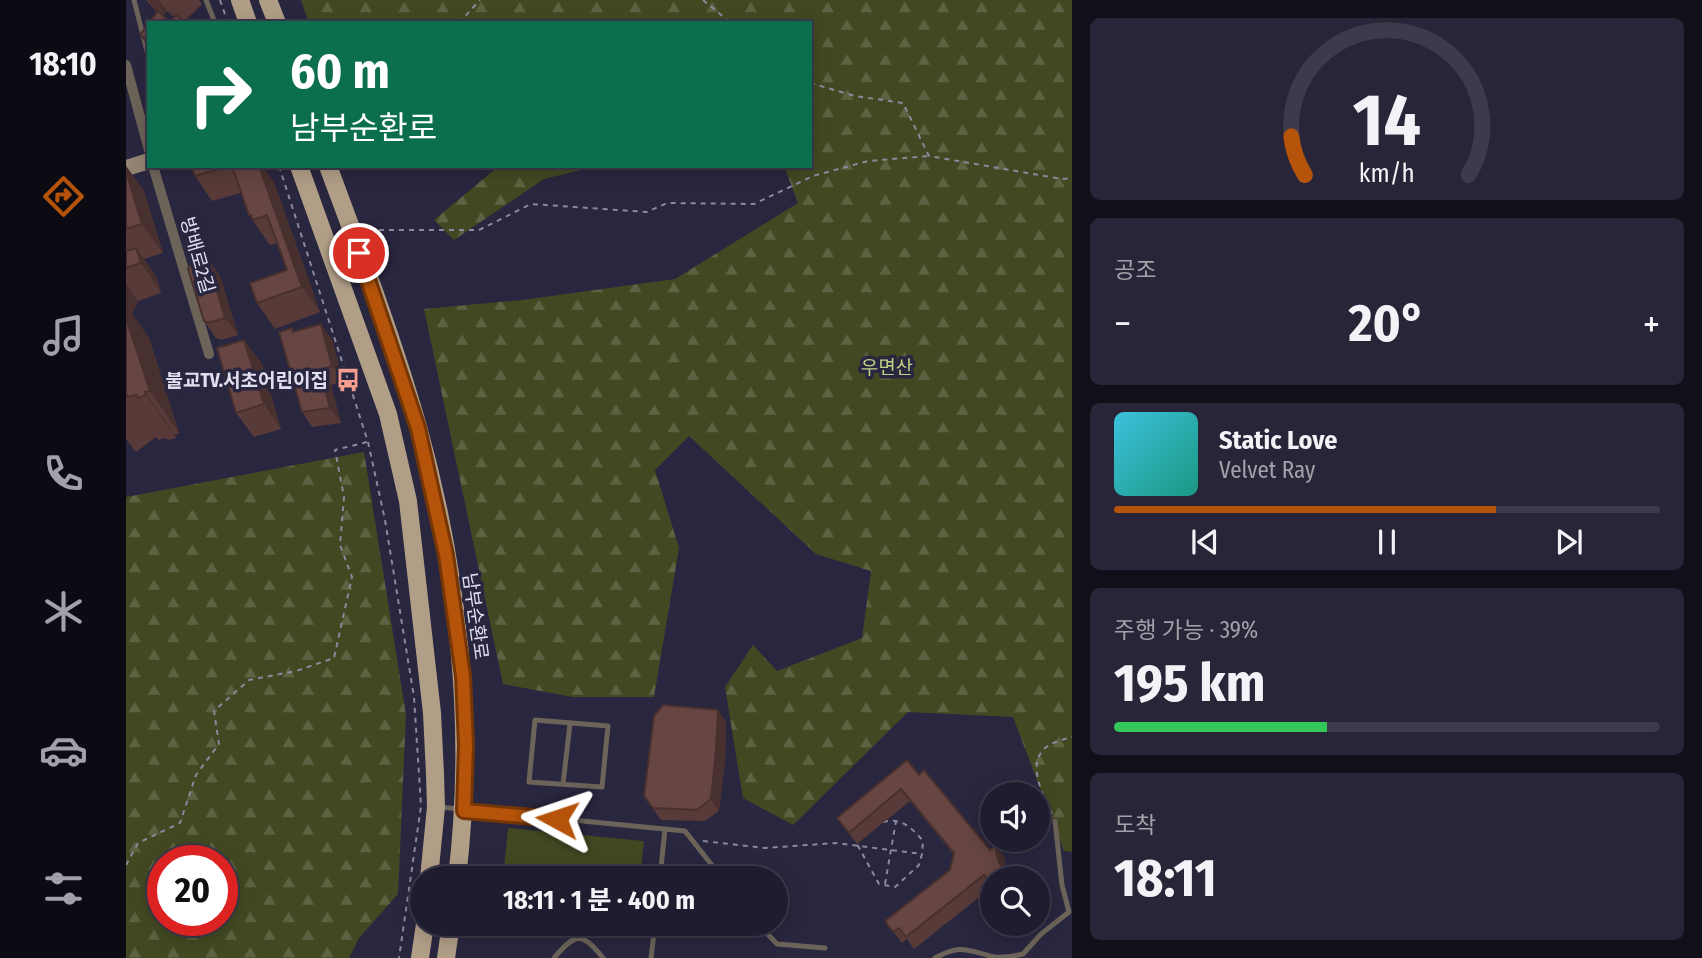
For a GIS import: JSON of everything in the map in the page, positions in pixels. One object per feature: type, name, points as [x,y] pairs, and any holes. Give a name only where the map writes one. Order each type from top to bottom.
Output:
[{"type":"main road","points":[[240,0],[247,21]]},
{"type":"main road","points":[[268,0],[275,21]]},
{"type":"main road","points":[[126,168],[147,162]]},
{"type":"main road","points":[[300,168],[388,414],[408,501],[432,713],[436,807],[430,866]]},
{"type":"main road","name":"남부순환로","points":[[329,168],[418,428],[446,555],[463,676],[466,745],[464,811],[458,866]]},
{"type":"main road","points":[[420,958],[423,936]]},
{"type":"main road","points":[[446,958],[449,936]]},
{"type":"street","points":[[126,65],[147,143]]},
{"type":"street","name":"방배로2길","points":[[154,168],[209,354]]},
{"type":"lane","points":[[134,0],[147,51]]},
{"type":"lane","points":[[206,0],[214,21]]},
{"type":"lane","points":[[535,720],[608,726],[602,787],[563,785],[529,782],[535,720]]},
{"type":"lane","points":[[563,785],[569,723]]},
{"type":"lane","points":[[436,807],[685,831],[713,866]]},
{"type":"lane","points":[[935,958],[956,948],[968,948],[997,958],[1023,954],[1041,934],[1069,912],[1062,885],[1055,821]]},
{"type":"lane","points":[[661,866],[665,829]]},
{"type":"lane","points":[[652,958],[654,936]]},
{"type":"lane","points":[[769,936],[777,944],[825,948]]},
{"type":"lane","points":[[554,958],[566,942],[577,938],[588,940],[603,958]]},
{"type":"path","points":[[220,0],[227,21]]},
{"type":"path","points":[[461,21],[480,0]]},
{"type":"path","points":[[703,0],[729,21]]},
{"type":"path","points":[[812,84],[855,96],[904,103],[929,156]]},
{"type":"path","points":[[351,230],[479,230],[531,204],[647,212],[667,203],[754,204],[813,176],[868,161],[929,156],[1062,179],[1072,178]]},
{"type":"path","points":[[280,168],[368,442],[385,520],[414,697],[421,806],[399,958]]},
{"type":"path","points":[[126,865],[138,843],[180,823],[196,775],[219,744],[214,711],[249,680],[296,671],[334,657],[352,577],[340,545],[344,497],[335,450],[368,442]]},
{"type":"path","points":[[1055,821],[1038,783],[1038,761],[1049,745],[1072,737]]},
{"type":"path","points":[[857,844],[878,884],[895,887],[919,865],[923,841],[914,829],[896,820],[885,821],[876,829]]},
{"type":"path","points":[[885,885],[896,820]]},
{"type":"path","points":[[692,840],[765,848],[857,844],[922,854]]},
{"type":"green space","name":"우면산","points":[[301,0],[1072,0],[1072,852],[1064,851],[1050,814],[1050,782],[1038,782],[1013,717],[908,712],[793,825],[743,798],[725,687],[753,645],[777,671],[862,638],[871,571],[816,554],[689,436],[655,470],[679,548],[654,697],[573,697],[503,684],[424,309],[522,300],[675,279],[798,203],[785,168],[812,168],[812,21],[308,21]]},
{"type":"green space","points":[[497,168],[590,168],[544,179],[454,240],[434,220]]},
{"type":"green space","points":[[364,452],[406,715],[398,894],[359,938],[349,958],[126,958],[126,497]]},
{"type":"green space","points":[[508,828],[644,841],[641,866],[504,866]]},
{"type":"building","points":[[158,11],[169,21],[150,21]]},
{"type":"building","points":[[176,15],[183,21],[171,21]]},
{"type":"building","points":[[147,26],[147,41],[140,35]]},
{"type":"building","points":[[192,168],[222,168],[195,176]]},
{"type":"building","points":[[233,168],[260,168],[302,287],[257,303],[250,283],[287,270],[267,215],[253,220]]},
{"type":"building","points":[[126,171],[142,224],[126,229]]},
{"type":"building","points":[[136,248],[141,263],[126,268],[126,251]]},
{"type":"building","points":[[207,258],[225,318],[208,323],[204,321],[188,269],[191,264]]},
{"type":"building","points":[[126,318],[150,391],[138,398],[137,395],[126,395]]},
{"type":"building","points":[[321,324],[332,366],[320,370],[330,408],[302,412],[279,332],[292,328],[293,332]]},
{"type":"building","points":[[244,340],[264,404],[236,413],[217,348]]},
{"type":"building","points":[[663,705],[718,710],[711,799],[697,810],[653,808],[644,796],[654,716]]},
{"type":"building","points":[[907,760],[919,775],[924,770],[980,838],[980,852],[996,852],[1002,866],[980,866],[980,878],[906,937],[899,928],[893,932],[885,921],[950,870],[954,853],[901,789],[849,833],[837,818]]},
{"type":"place","name":"불교TV.서초어린이집","points":[[348,380]]},
{"type":"route","points":[[359,253],[418,428],[446,555],[463,676],[466,745],[464,811],[557,819]]}]
